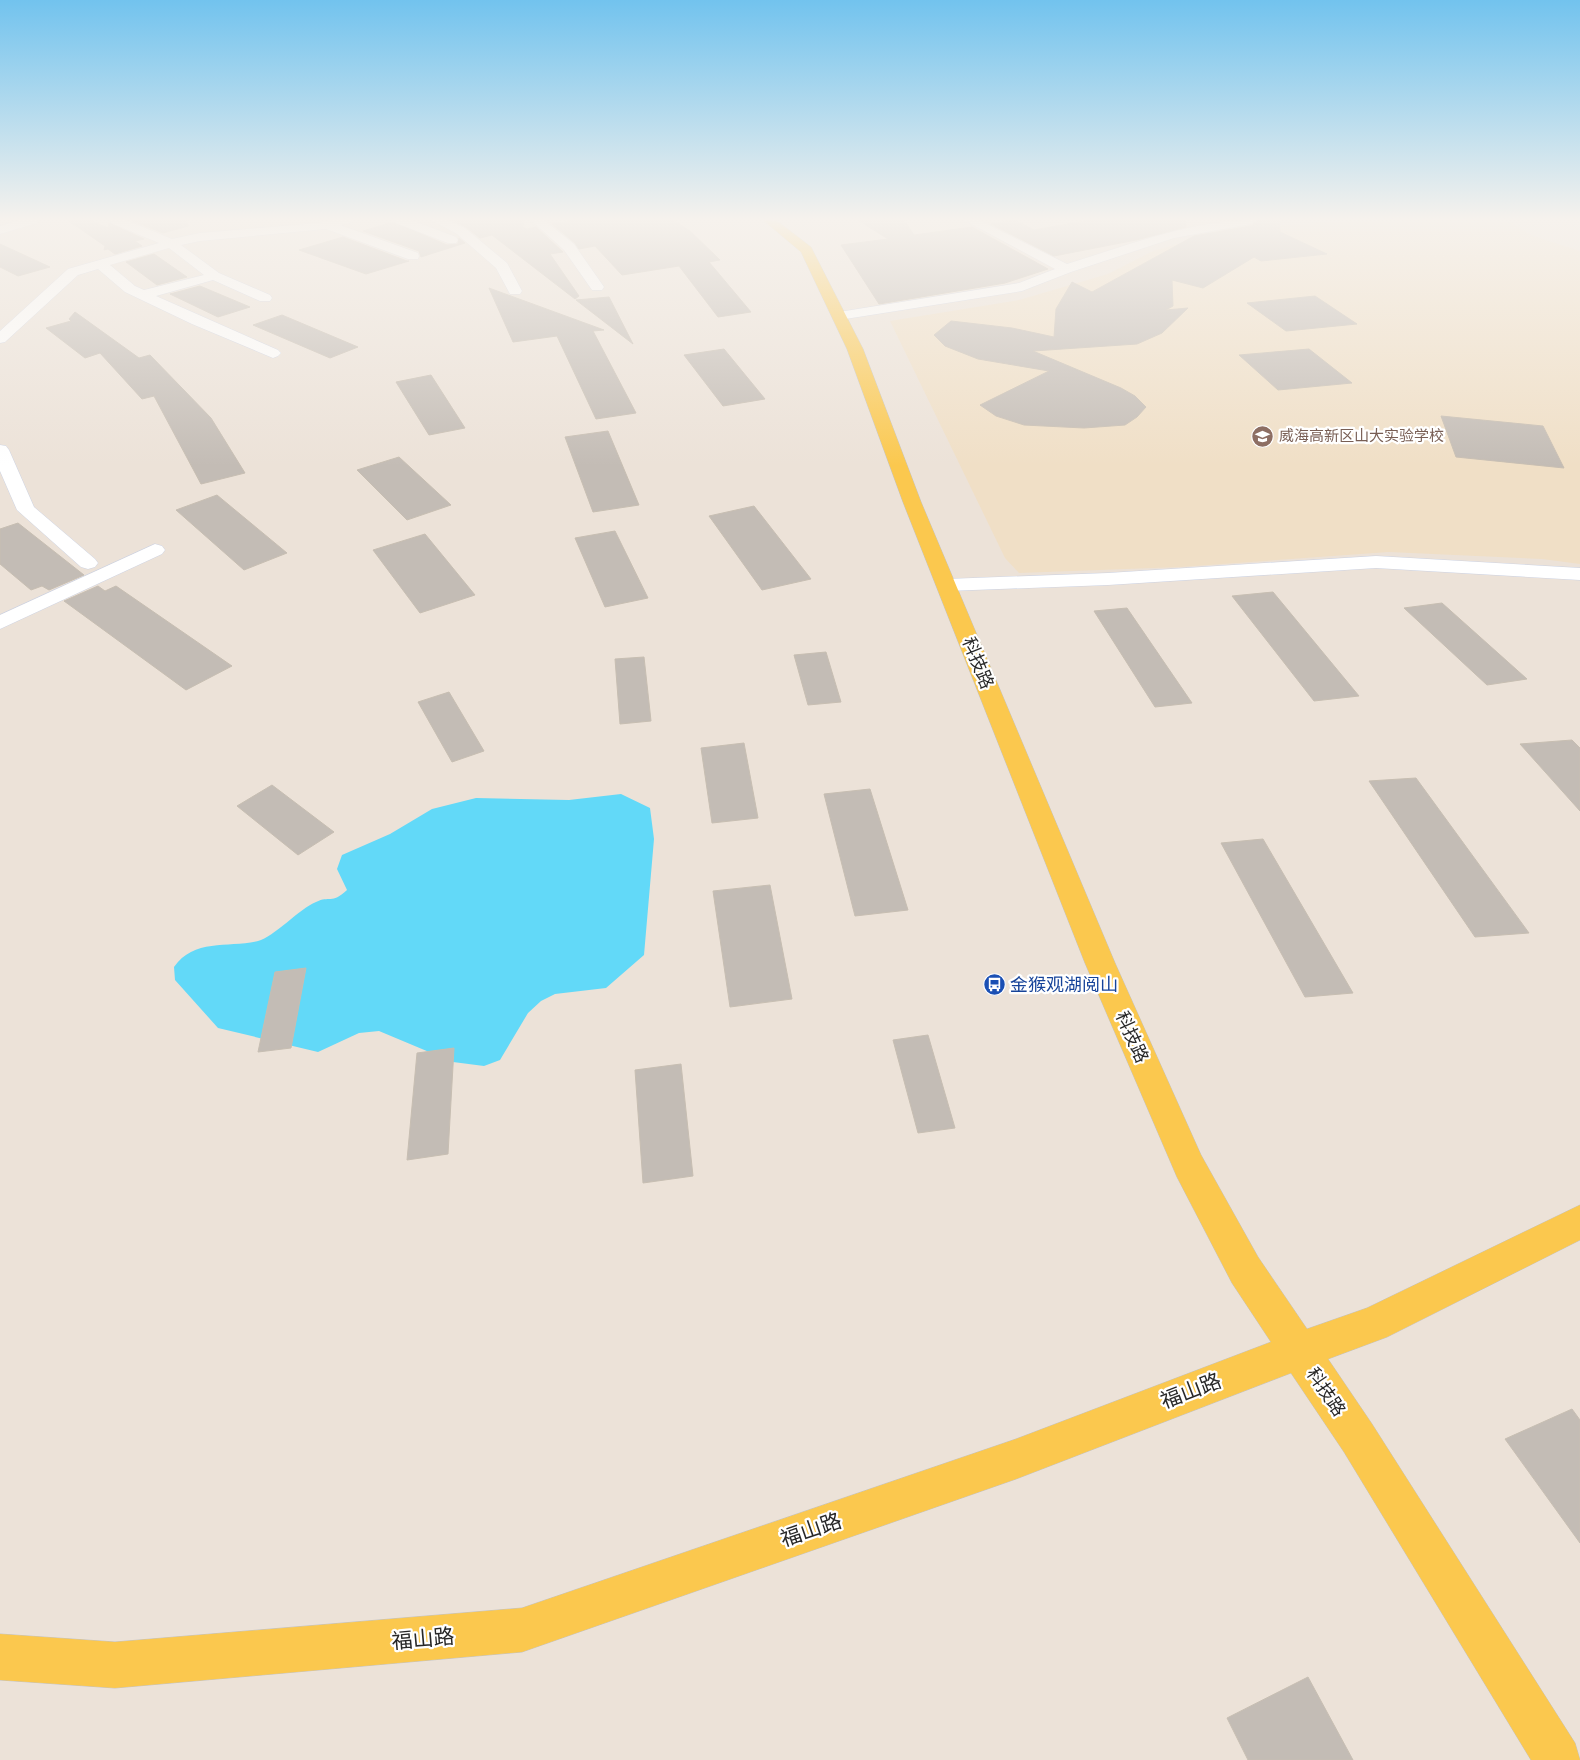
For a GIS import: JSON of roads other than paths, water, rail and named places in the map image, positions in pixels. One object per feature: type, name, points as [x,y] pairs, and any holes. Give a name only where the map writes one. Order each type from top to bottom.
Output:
[{"type":"main road","name":"科技路","points":[[832,302],[855,349],[946,585],[1100,964],[1189,1166],[1246,1270],[1358,1438],[1558,1760]]},
{"type":"main road","name":"福山路","points":[[0,1657],[115,1665],[522,1630],[1016,1458],[1298,1350],[1374,1324],[1580,1222]]},
{"type":"street","points":[[0,339],[39,302]]},
{"type":"street","points":[[158,302],[273,353]]},
{"type":"street","points":[[839,316],[927,302]]},
{"type":"street","points":[[0,450],[26,510],[88,563]]},
{"type":"street","points":[[0,623],[155,550]]},
{"type":"street","points":[[946,585],[1108,579],[1376,562],[1580,574]]},
{"type":"water","points":[[621,794],[650,808],[654,839],[644,955],[606,988],[555,994],[541,1001],[528,1013],[500,1060],[484,1066],[453,1062],[379,1031],[359,1033],[318,1052],[218,1028],[175,980],[174,967],[191,952],[213,946],[258,941],[271,934],[309,906],[321,900],[334,899],[342,895],[347,890],[337,869],[342,855],[390,834],[432,809],[476,798],[569,800]]},
{"type":"place","name":"威海高新区山大实验学校","points":[[1263,436]]},
{"type":"place","name":"金猴观湖阅山","points":[[994,985]]}]
